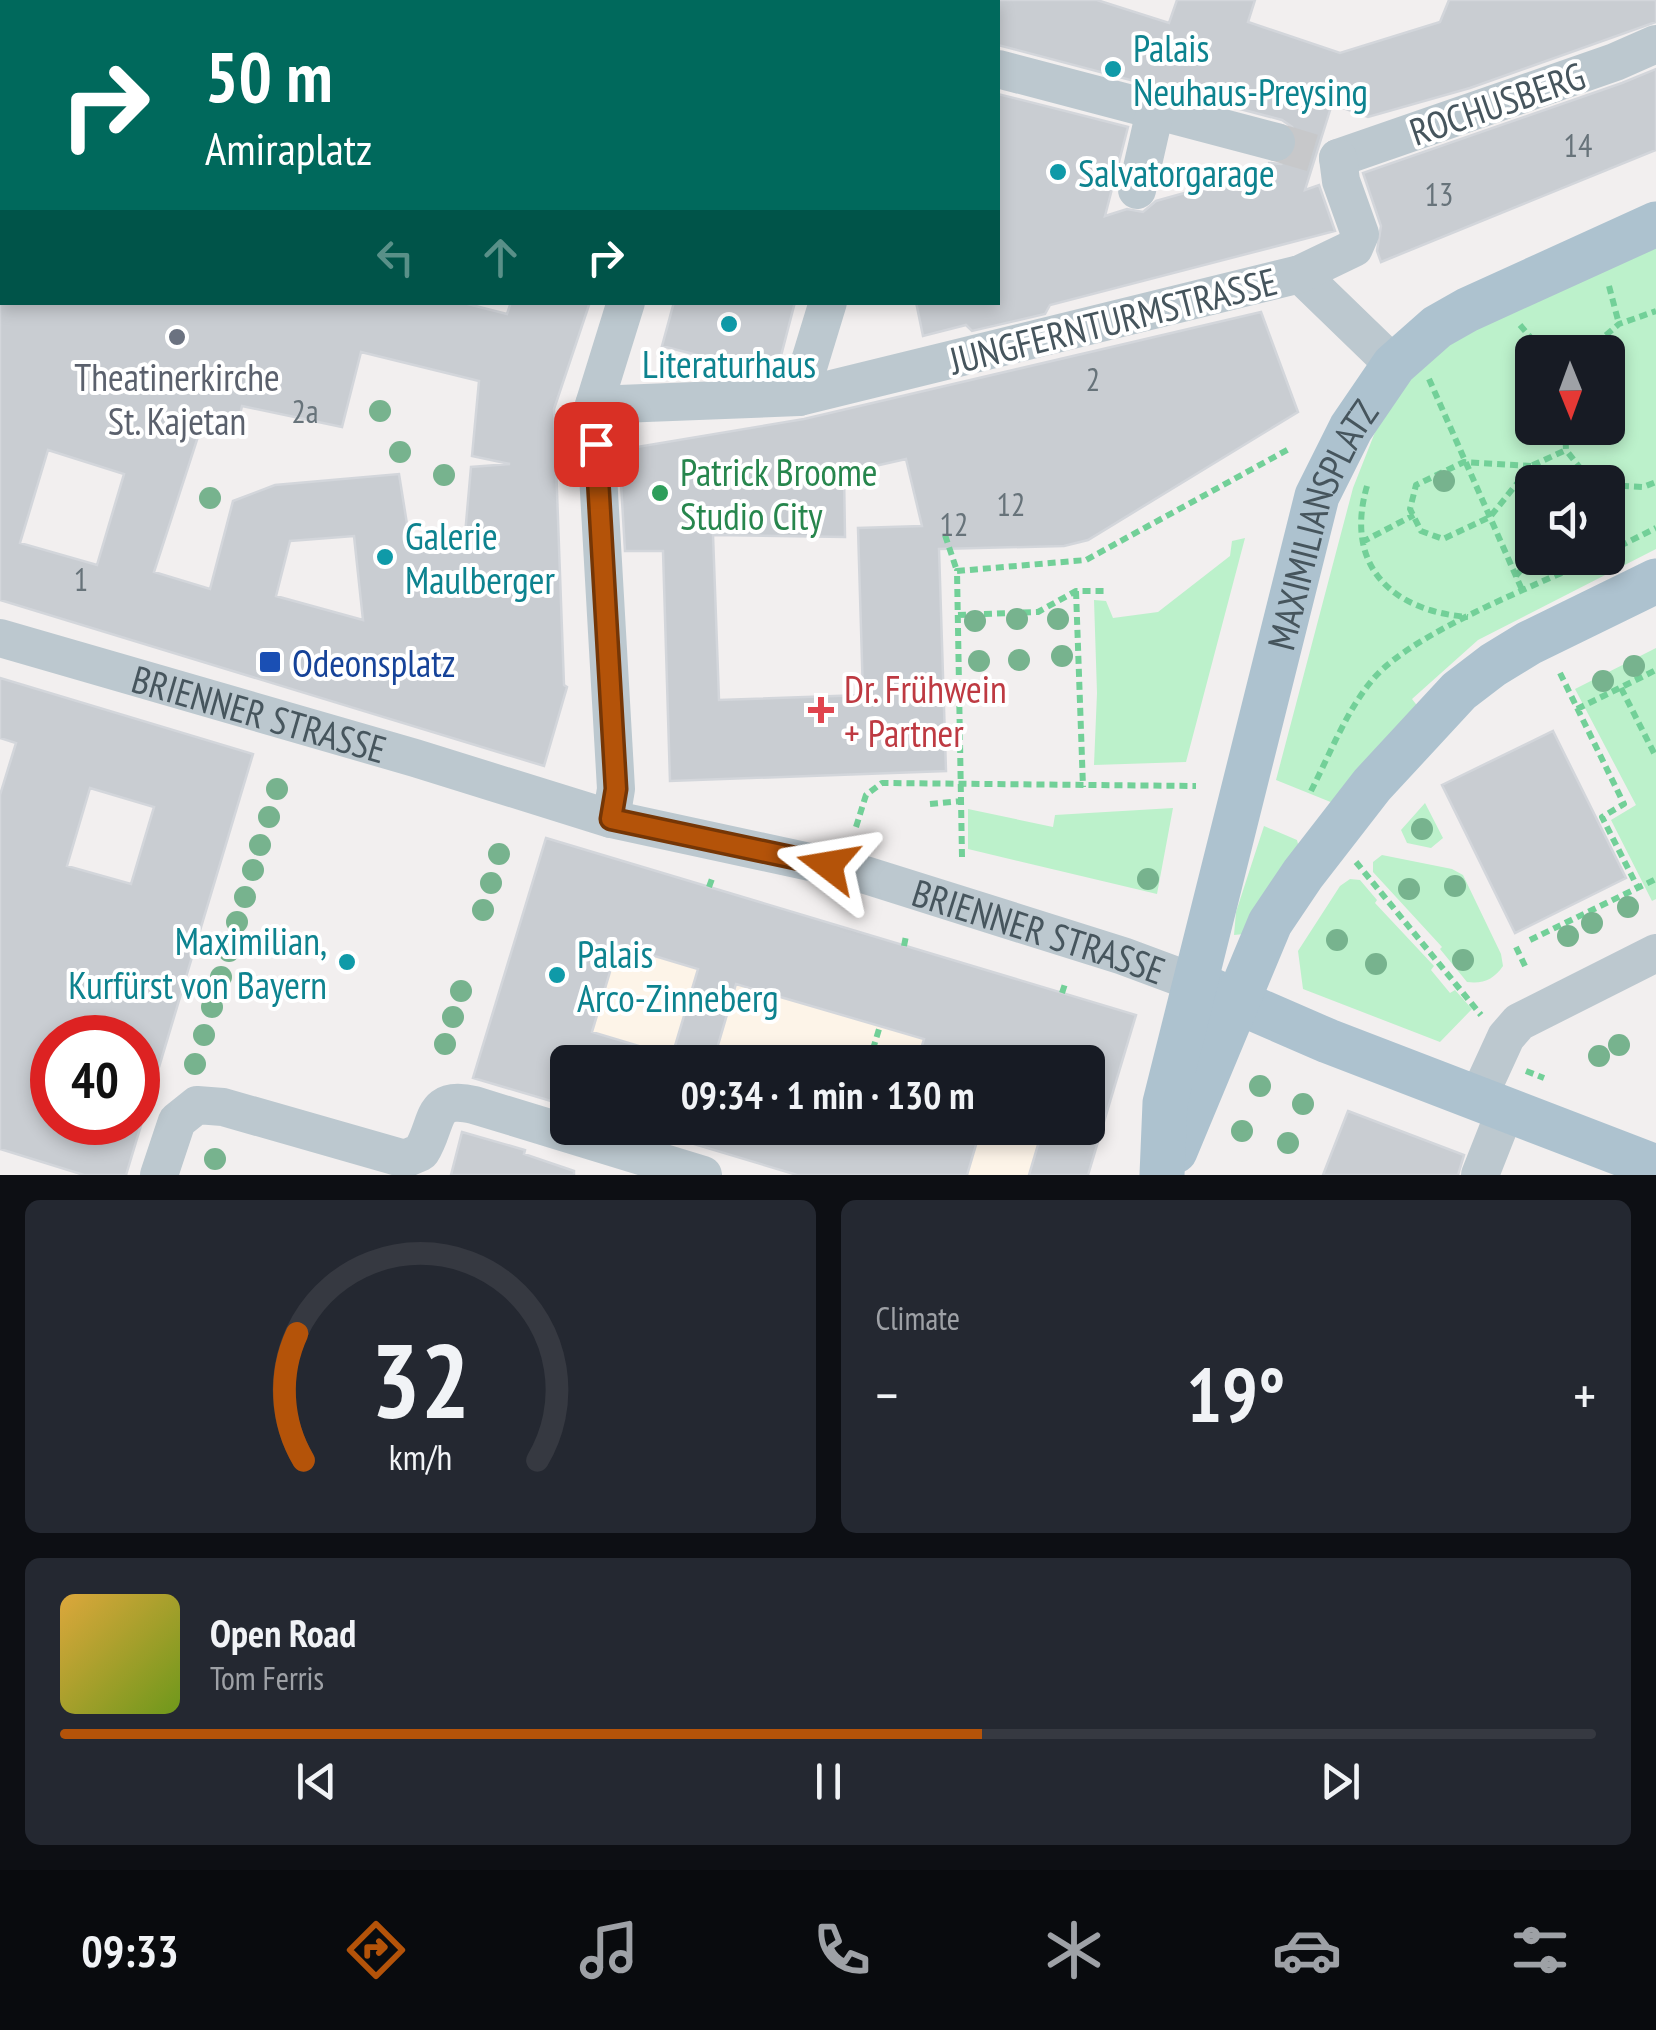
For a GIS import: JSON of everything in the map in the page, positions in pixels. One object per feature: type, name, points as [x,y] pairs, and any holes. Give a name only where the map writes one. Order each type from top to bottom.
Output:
[{"type":"main road","name":"MAXIMILIANSPLATZ","points":[[1162,1175],[1164,1103],[1193,982],[1317,496],[1351,428],[1404,356],[1467,310],[1656,224]]},
{"type":"main road","points":[[1162,1175],[1270,924],[1293,887],[1392,761],[1459,690],[1529,642],[1656,582]]},
{"type":"main road","name":"BRIENNER STRASSE","points":[[1193,982],[1236,1004],[1656,1166]]},
{"type":"street","name":"ROCHUSBERG","points":[[1300,274],[1354,248],[1360,234],[1341,181],[1327,156],[1656,44]]},
{"type":"street","points":[[1000,70],[1276,142]]},
{"type":"street","points":[[1146,187],[1154,112]]},
{"type":"street","name":"JUNGFERNTURMSTRASSE","points":[[594,405],[799,397],[1300,274],[1404,356]]},
{"type":"street","points":[[611,819],[616,789],[594,405],[625,305]]},
{"type":"street","points":[[799,397],[827,305]]},
{"type":"street","name":"BRIENNER STRASSE","points":[[0,638],[611,819],[856,872],[1193,982]]},
{"type":"street","points":[[1480,1175],[1506,1037],[1519,1022],[1656,953]]},
{"type":"street","points":[[159,1175],[172,1133],[186,1112],[197,1106],[209,1104],[405,1159],[421,1152],[444,1105],[453,1102],[474,1105],[702,1175]]},
{"type":"path","points":[[1146,187],[1231,166],[1238,132]]},
{"type":"path","points":[[1605,335],[1618,324],[1656,312]]},
{"type":"path","points":[[1520,324],[1529,335]]},
{"type":"path","points":[[1404,356],[1464,462],[1523,592]]},
{"type":"path","points":[[1566,445],[1578,465]]},
{"type":"path","points":[[957,572],[1086,560],[1289,449]]},
{"type":"path","points":[[1532,465],[1566,450]]},
{"type":"path","points":[[1515,465],[1464,462],[1416,485],[1410,509],[1420,531],[1443,539],[1490,517],[1515,485]]},
{"type":"path","points":[[1372,469],[1363,500],[1360,543],[1371,569],[1394,593],[1424,611],[1468,617]]},
{"type":"path","points":[[1625,486],[1642,487],[1656,482]]},
{"type":"path","points":[[1360,543],[1414,515]]},
{"type":"path","points":[[1625,544],[1656,528]]},
{"type":"path","points":[[945,535],[957,572],[962,857]]},
{"type":"path","points":[[1311,791],[1362,692],[1377,674],[1396,658],[1468,617],[1559,575]]},
{"type":"path","points":[[958,615],[1038,612],[1076,592],[1106,592]]},
{"type":"path","points":[[1076,592],[1083,787]]},
{"type":"path","points":[[1577,709],[1656,670]]},
{"type":"path","points":[[1560,672],[1624,804],[1602,817],[1638,888]]},
{"type":"path","points":[[1621,688],[1656,756]]},
{"type":"path","points":[[856,827],[866,795],[882,783],[1196,786]]},
{"type":"path","points":[[930,799],[962,801]]},
{"type":"path","points":[[1352,857],[1466,996]]},
{"type":"path","points":[[709,888],[713,876]]},
{"type":"path","points":[[1530,940],[1656,879]]},
{"type":"path","points":[[904,946],[906,936]]},
{"type":"path","points":[[1516,946],[1526,968]]},
{"type":"path","points":[[874,1045],[880,1026]]},
{"type":"shaded area","points":[[546,838],[1136,1015],[1105,1118],[1105,1045],[550,1045],[550,1101],[473,1078]]},
{"type":"shaded area","points":[[697,1145],[1097,1145],[1088,1175],[797,1175]]},
{"type":"green space","points":[[1656,238],[1656,549],[1625,565],[1625,465],[1515,465],[1515,575],[1605,575],[1478,640],[1412,699],[1419,708],[1338,805],[1276,780],[1353,488],[1381,417],[1403,383],[1438,349]]},
{"type":"green space","points":[[1245,538],[1186,762],[1094,765],[1094,600],[1106,601],[1113,618],[1158,612],[1230,556],[1232,541]]},
{"type":"green space","points":[[1656,648],[1656,899],[1652,901],[1611,820],[1636,805],[1575,689]]},
{"type":"green space","points":[[1425,803],[1443,838],[1431,848],[1407,843],[1401,830]]},
{"type":"green space","points":[[1173,808],[1157,894],[968,849],[968,809],[1053,827],[1055,815]]},
{"type":"green space","points":[[1264,826],[1297,840],[1299,848],[1244,934],[1234,935],[1236,912]]},
{"type":"green space","points":[[1382,855],[1452,869],[1463,875],[1501,954],[1503,966],[1496,974],[1488,980],[1467,982],[1442,947],[1373,872],[1373,862]]},
{"type":"green space","points":[[1350,879],[1360,880],[1377,900],[1375,903],[1434,966],[1431,970],[1450,993],[1455,990],[1472,1009],[1440,1042],[1303,989],[1298,951],[1340,886]]},
{"type":"building","points":[[1000,0],[1097,0],[1169,23],[1177,0],[1255,0],[1248,22],[1340,53],[1440,22],[1449,0],[1656,0],[1656,22],[1470,88],[1368,117],[1332,104],[1305,190],[1319,185],[1335,231],[1050,305],[1045,314],[972,331],[966,325],[923,336],[917,305],[1000,305],[1000,95],[1128,127],[1105,216],[1127,209],[1143,212],[1156,201],[1267,170],[1269,163],[1281,164],[1298,147],[1297,135],[1282,120],[1000,46]]},
{"type":"building","points":[[1656,69],[1656,150],[1381,262],[1377,251],[1381,226],[1363,173]]},
{"type":"building","points":[[0,305],[472,305],[507,314],[510,305],[589,305],[554,409],[567,687],[544,766],[0,600]],"holes":[[[361,352],[479,381],[472,456],[510,464],[471,467],[464,546],[411,549],[399,474],[275,485],[233,501],[210,589],[154,572],[206,412],[239,419],[242,406],[342,427]],[[48,450],[124,474],[97,565],[20,543]],[[354,536],[363,620],[276,596],[290,541]]]},
{"type":"building","name":"Literaturhaus","points":[[673,305],[794,305],[776,375],[662,346]]},
{"type":"building","points":[[1261,312],[1298,412],[1088,540],[1064,546],[939,549],[946,771],[670,781],[663,551],[625,551],[619,450],[804,419]],"holes":[[[906,459],[922,526],[858,528],[863,695],[719,700],[713,535],[845,537],[844,473]]]},
{"type":"building","points":[[0,678],[253,754],[160,1064],[160,1015],[30,1015],[30,1145],[135,1145],[126,1175],[84,1175],[0,1149],[0,795],[16,743],[0,738]],"holes":[[[90,788],[154,807],[131,884],[67,866]]]},
{"type":"building","points":[[1553,731],[1626,878],[1515,933],[1442,785]]},
{"type":"building","points":[[546,838],[1136,1015],[1105,1118],[1105,1045],[922,1045],[924,1039],[736,984],[718,1045],[675,1045],[698,969],[618,945],[592,1032],[635,1045],[550,1045],[550,1101],[473,1078]]},
{"type":"building","points":[[1348,1111],[1464,1155],[1458,1175],[1323,1175]]},
{"type":"building","points":[[462,1132],[525,1150],[524,1154],[574,1171],[574,1175],[451,1175]]},
{"type":"building","points":[[697,1145],[976,1145],[967,1175],[797,1175]]},
{"type":"building","points":[[1038,1145],[1097,1145],[1088,1175],[1029,1175]]},
{"type":"tunnel","points":[[1276,142],[1316,154]]},
{"type":"place","name":"Palais Neuhaus-Preysing","points":[[1113,69]]},
{"type":"place","name":"Salvatorgarage","points":[[1058,172]]},
{"type":"place","name":"Literaturhaus","points":[[729,324]]},
{"type":"place","name":"Theatinerkirche St. Kajetan","points":[[177,337]]},
{"type":"place","name":"Patrick Broome Studio City","points":[[660,493]]},
{"type":"place","name":"Galerie Maulberger","points":[[385,557]]},
{"type":"place","name":"Odeonsplatz","points":[[270,662]]},
{"type":"place","name":"Dr. Frühwein + Partner","points":[[821,710]]},
{"type":"place","name":"Maximilian, Kurfürst von Bayern","points":[[347,962]]},
{"type":"place","name":"Palais Arco-Zinneberg","points":[[557,975]]},
{"type":"route","points":[[596,444],[616,789],[611,819],[828,865]]}]
